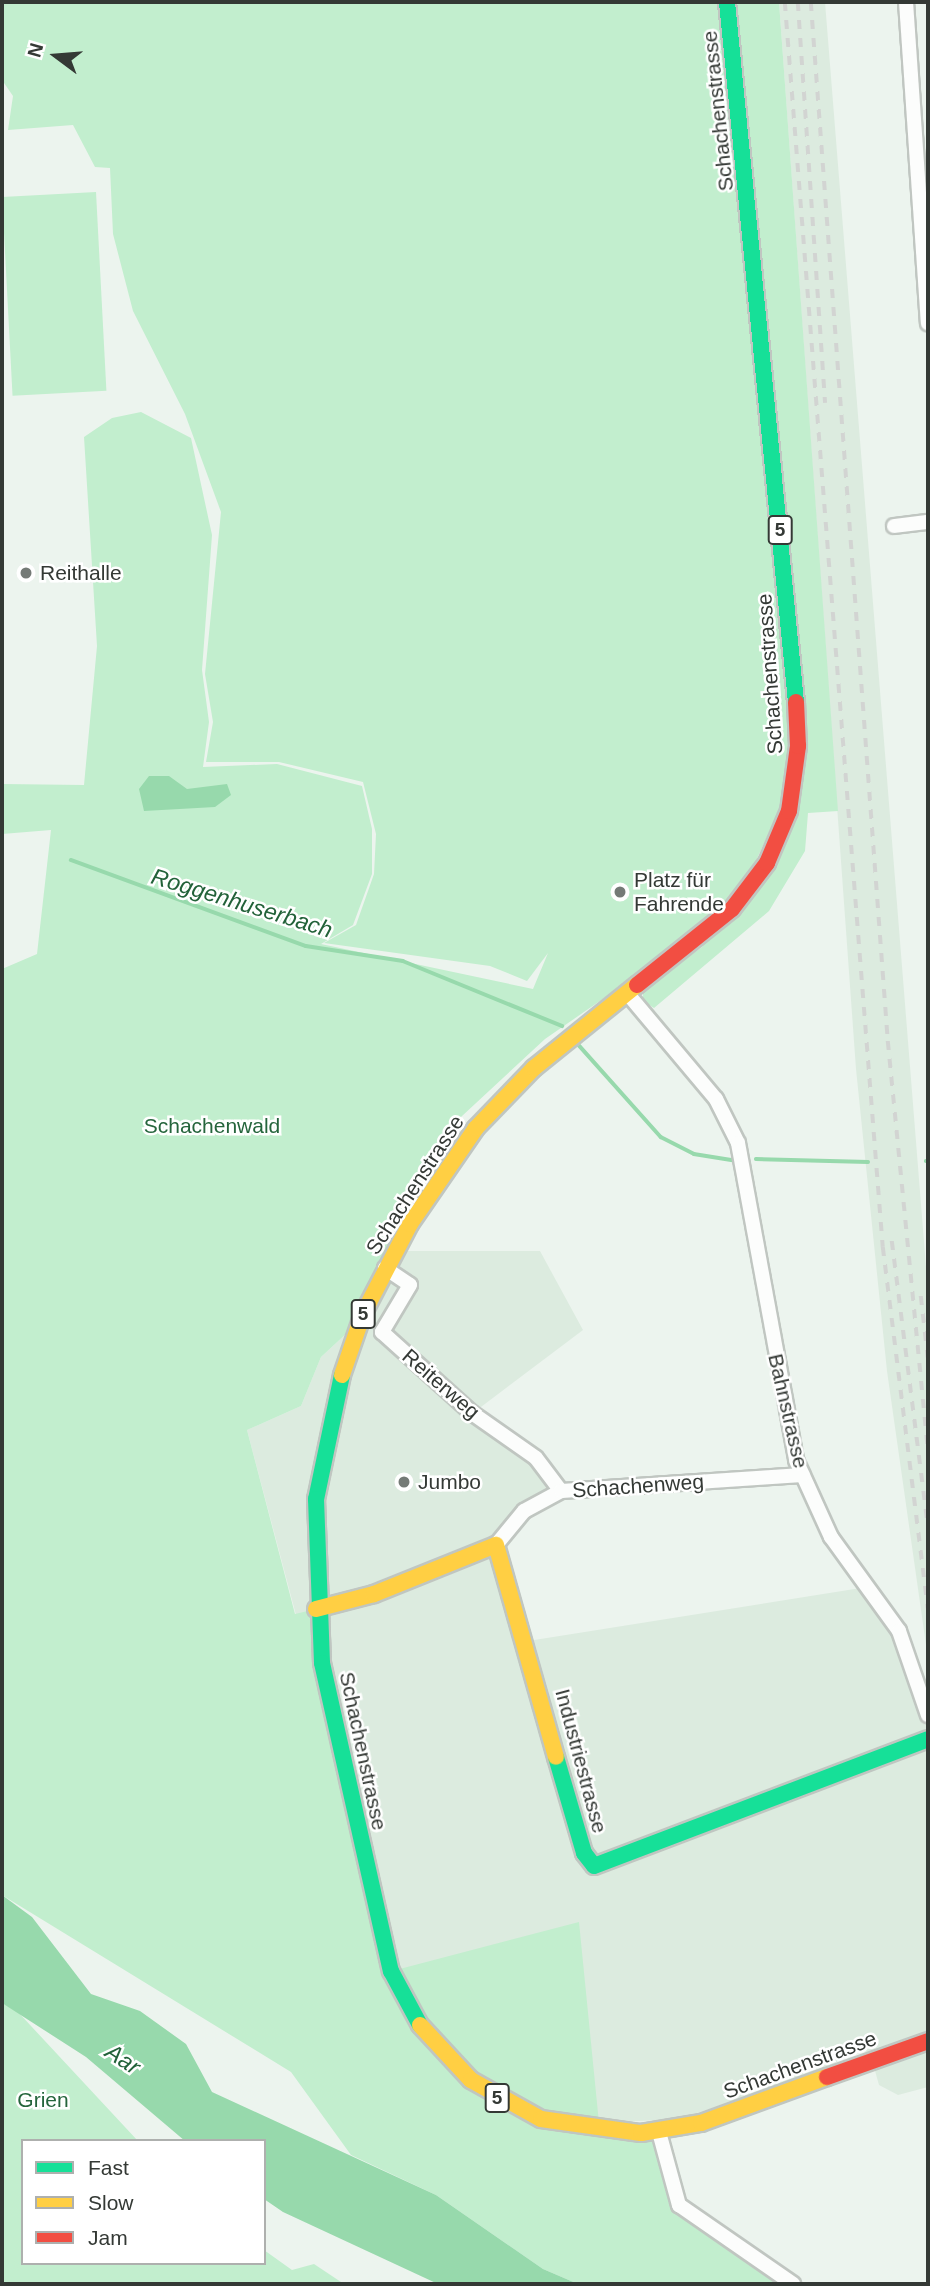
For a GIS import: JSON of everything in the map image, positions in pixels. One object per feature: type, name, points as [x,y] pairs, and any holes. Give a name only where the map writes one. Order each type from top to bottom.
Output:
[{"type":"main road","name":"Schachenstrasse","points":[[727,2],[794,673],[797,768],[782,830],[746,893],[702,937],[534,1068],[476,1128],[385,1268],[348,1352],[323,1448],[314,1539],[316,1609],[322,1663],[391,1971],[419,2024],[471,2080],[541,2119],[616,2134],[659,2132],[928,2041]]},
{"type":"main road","points":[[316,1609],[374,1594],[496,1545]]},
{"type":"main road","name":"Industriestrasse","points":[[496,1545],[590,1864],[928,1739]]},
{"type":"street","points":[[906,2],[928,323]]},
{"type":"street","points":[[894,526],[928,522]]},
{"type":"street","name":"Bahnstrasse","points":[[627,993],[707,1086],[747,1172],[777,1375],[802,1475],[831,1537],[899,1632],[928,1715]]},
{"type":"street","name":"Reiterweg","points":[[385,1268],[410,1285],[382,1332],[472,1413],[536,1458],[561,1491]]},
{"type":"street","name":"Schachenweg","points":[[496,1545],[524,1511],[561,1491],[802,1475]]},
{"type":"street","points":[[659,2132],[679,2205],[793,2284]]},
{"type":"shaded area","points":[[779,2],[825,2],[928,1292],[928,1659],[887,1371],[856,1069]]},
{"type":"shaded area","points":[[383,1251],[540,1251],[583,1330],[473,1413],[561,1491],[501,1542],[528,1641],[867,1587],[899,1631],[928,1715],[928,2087],[898,2095],[879,2085],[870,2053],[853,2049],[826,2070],[679,2119],[599,2123],[391,1971],[316,1609],[296,1615],[247,1430],[301,1406],[321,1357],[348,1332]]},
{"type":"green space","name":"Schachenwald","points":[[2,2],[720,2],[790,713],[790,769],[780,808],[751,872],[698,933],[545,1039],[448,1129],[348,1332],[321,1357],[301,1406],[247,1430],[295,1614],[316,1609],[392,1971],[579,1922],[599,2123],[659,2132],[673,2195],[793,2284],[578,2284],[543,2269],[436,2195],[351,2155],[291,2072],[2,1895],[2,969],[37,954],[51,830],[2,834],[2,784],[84,785],[97,646],[84,437],[112,418],[141,412],[191,438],[212,535],[202,670],[209,722],[203,767],[277,764],[362,786],[372,829],[372,874],[353,925],[321,944],[533,989],[548,953],[527,981],[490,966],[324,943],[356,925],[374,874],[376,834],[363,782],[279,762],[206,762],[213,722],[205,674],[221,512],[185,414],[133,311],[113,234],[110,168],[95,167],[73,125],[8,130],[13,96],[2,80]]},
{"type":"green space","points":[[734,2],[779,2],[838,811],[808,813],[805,851],[769,911],[654,1008],[643,1001],[643,990],[702,947],[801,793]]},
{"type":"green space","points":[[96,192],[106,391],[13,396],[2,197]]},
{"type":"green space","name":"Grien","points":[[2,2003],[18,2012],[136,2139],[21,2139],[21,2265],[266,2265],[266,2251],[292,2270],[314,2264],[344,2284],[2,2284]]},
{"type":"water","points":[[149,776],[169,776],[187,789],[227,784],[231,795],[215,807],[144,811],[139,789]]},
{"type":"water","name":"Aar","points":[[2,1895],[32,1917],[91,1994],[140,2011],[186,2044],[212,2092],[436,2195],[543,2269],[578,2284],[438,2284],[283,2212],[266,2200],[266,2139],[183,2139],[86,2057],[2,2003]]},
{"type":"waterway","name":"Roggenhuserbach","points":[[71,860],[306,946],[403,961],[562,1026]]},
{"type":"waterway","name":"Roggenhuserbach","points":[[577,1043],[661,1137],[694,1154],[733,1160]]},
{"type":"waterway","name":"Roggenhuserbach","points":[[756,1159],[868,1162]]},
{"type":"railway","points":[[785,2],[883,1247],[928,1608]]},
{"type":"railway","points":[[798,2],[825,403]]},
{"type":"railway","points":[[811,2],[888,1041],[928,1449]]},
{"type":"railway","points":[[892,1241],[928,1525]]},
{"type":"railway","points":[[921,1296],[928,1358]]},
{"type":"traffic: fast","points":[[727,2],[796,702]]},
{"type":"traffic: fast","points":[[342,1375],[316,1499],[322,1663],[391,1971],[420,2025]]},
{"type":"traffic: fast","points":[[556,1757],[584,1853],[594,1866],[928,1739]]},
{"type":"traffic: slow","points":[[342,1375],[363,1314],[410,1224],[476,1128],[534,1068],[637,985]]},
{"type":"traffic: slow","points":[[316,1609],[374,1594],[496,1545],[556,1757]]},
{"type":"traffic: slow","points":[[420,2025],[471,2080],[541,2119],[641,2133],[701,2123],[827,2077]]},
{"type":"traffic: jam","points":[[637,985],[732,909],[767,863],[789,811],[798,746],[796,702]]},
{"type":"traffic: jam","points":[[827,2077],[928,2041]]},
{"type":"place","name":"Reithalle","points":[[26,573]]},
{"type":"place","name":"Platz für Fahrende","points":[[620,892]]},
{"type":"place","name":"Jumbo","points":[[404,1482]]}]
